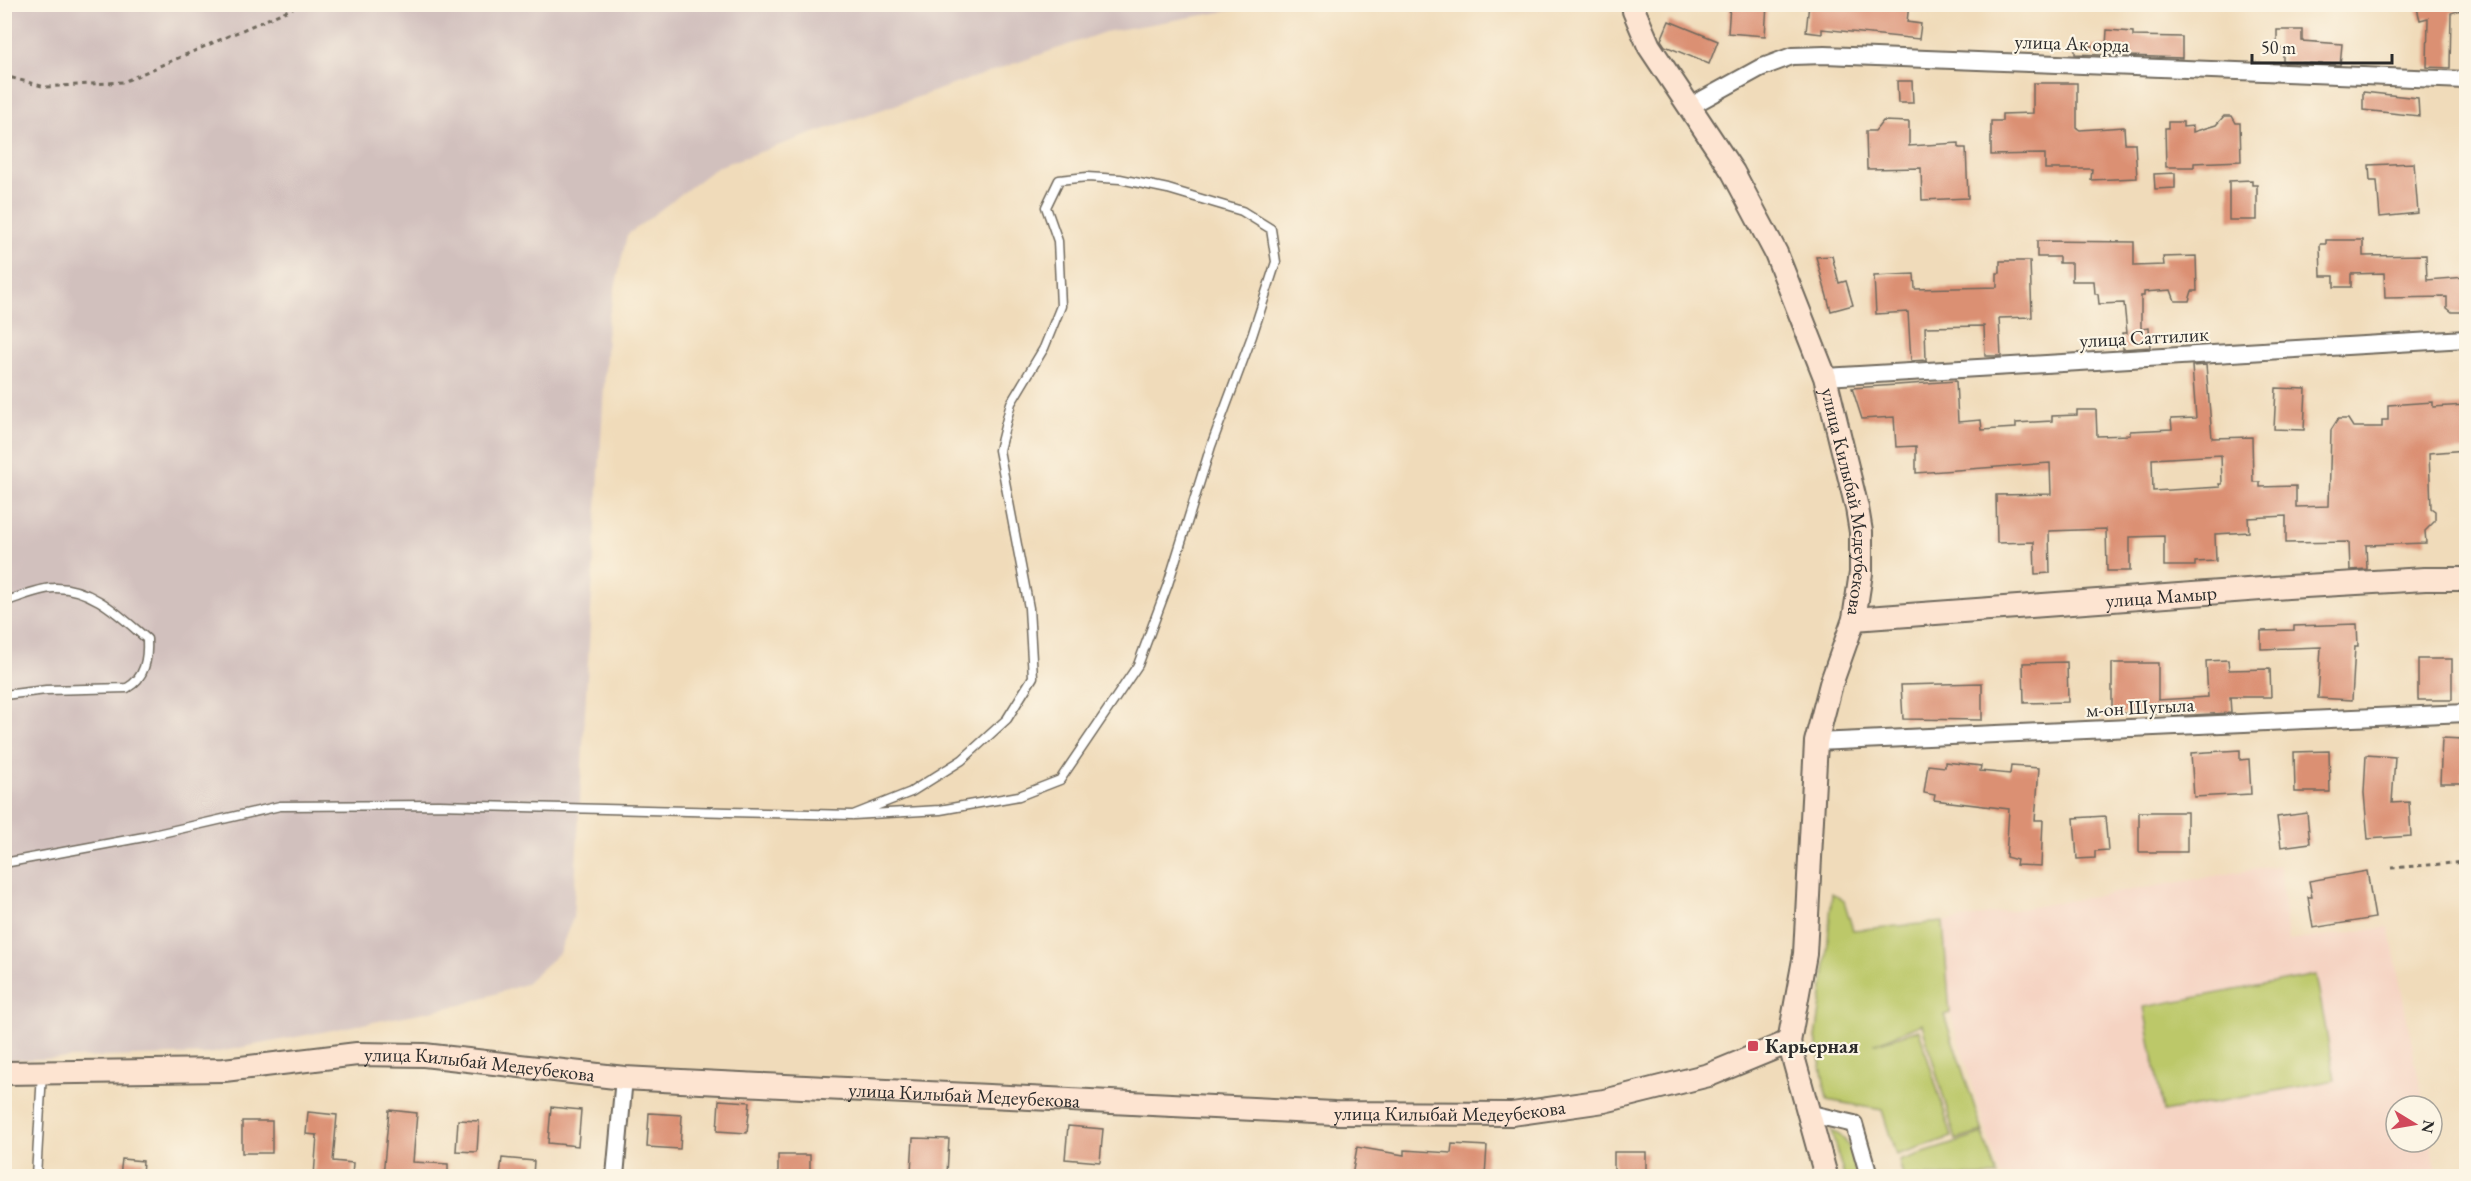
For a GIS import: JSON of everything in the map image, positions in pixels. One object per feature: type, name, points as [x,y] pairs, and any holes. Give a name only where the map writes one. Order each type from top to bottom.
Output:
[{"type":"main road","name":"улица Килыбай Медеубекова","points":[[4,1073],[224,1070],[357,1054],[424,1055],[624,1078],[1311,1112],[1512,1114],[1604,1101],[1709,1075],[1789,1042],[1805,954],[1816,742],[1831,684],[1854,619],[1861,573],[1861,532],[1825,377],[1776,253],[1733,172],[1649,46],[1634,11],[1634,4]]},
{"type":"main road","name":"улица Мамыр","points":[[1854,619],[2288,587],[2466,579]]},
{"type":"main road","points":[[1789,1042],[1826,1176]]},
{"type":"street","name":"улица Ак орда","points":[[1689,107],[1760,68],[1792,56],[1825,55],[2466,80]]},
{"type":"street","name":"улица Саттилик","points":[[1825,377],[2466,339]]},
{"type":"street","name":"м-он Шугыла","points":[[1816,742],[2466,713]]},
{"type":"street","points":[[615,1176],[624,1078]]},
{"type":"street","points":[[1807,1113],[1854,1124],[1869,1176]]},
{"type":"lane","points":[[4,863],[144,837],[280,806],[451,806],[853,815],[940,810],[1018,796],[1060,780],[1138,665],[1168,584],[1211,446],[1252,336],[1276,262],[1271,229],[1242,211],[1168,189],[1120,178],[1087,177],[1059,180],[1046,207],[1058,241],[1061,306],[1044,348],[1011,403],[999,450],[1029,608],[1033,677],[1007,719],[962,760],[911,792],[853,815]]},
{"type":"lane","points":[[4,602],[53,587],[78,590],[101,601],[147,639],[148,652],[144,669],[136,682],[127,688],[46,690],[4,695]]},
{"type":"lane","points":[[36,1176],[42,1073]]},
{"type":"path","points":[[4,73],[9,77],[45,87],[123,82],[302,4]]},
{"type":"path","points":[[2391,868],[2466,862]]},
{"type":"shaded area","points":[[4,5],[1286,5],[1256,6],[1105,32],[717,167],[627,235],[608,320],[573,918],[559,953],[525,984],[461,1005],[208,1054],[5,1060]]},
{"type":"shaded area","points":[[2280,865],[2288,941],[2389,927],[2422,1094],[2384,1094],[2384,1154],[2433,1154],[2437,1176],[2000,1176],[1950,1013],[1943,922]]},
{"type":"green space","points":[[1832,893],[1844,901],[1853,930],[1943,922],[1950,1013],[1944,1015],[1983,1132],[1956,1140],[1922,1024],[1873,1044],[1919,1030],[1952,1137],[1896,1155],[1882,1110],[1827,1100],[1816,1038],[1825,974]]},
{"type":"green space","points":[[2316,975],[2335,1080],[2163,1112],[2144,1007]]},
{"type":"green space","points":[[1831,1131],[1847,1143],[1857,1176],[1844,1176]]},
{"type":"green space","points":[[1983,1134],[1997,1176],[1903,1176],[1899,1161]]},
{"type":"building","points":[[1730,4],[1767,4],[1765,36],[1728,33]]},
{"type":"building","points":[[1809,4],[1909,4],[1907,22],[1921,24],[1919,39],[1822,29],[1822,34],[1806,32]]},
{"type":"building","points":[[2416,4],[2461,4],[2461,10],[2451,13],[2450,68],[2427,67],[2428,18],[2420,20]]},
{"type":"building","points":[[1669,21],[1718,41],[1709,64],[1665,46],[1661,40]]},
{"type":"building","points":[[2107,30],[2133,32],[2133,36],[2182,37],[2182,58],[2075,54],[2075,46],[2106,46]]},
{"type":"building","points":[[2277,30],[2302,30],[2302,41],[2342,44],[2340,65],[2283,62],[2283,48],[2277,48]]},
{"type":"building","points":[[1897,81],[1912,81],[1913,103],[1898,103]]},
{"type":"building","points":[[2033,83],[2077,83],[2077,128],[2080,130],[2124,127],[2125,143],[2135,143],[2137,178],[2091,180],[2092,169],[2045,169],[2045,154],[1991,155],[1991,121],[2002,121],[2002,114],[2033,113]]},
{"type":"building","points":[[2363,92],[2418,98],[2419,116],[2363,110]]},
{"type":"building","points":[[2224,116],[2232,116],[2236,123],[2240,123],[2241,161],[2194,163],[2194,167],[2166,167],[2165,128],[2168,128],[2168,122],[2183,122],[2183,127],[2193,126],[2193,132],[2216,125]]},
{"type":"building","points":[[1883,121],[1909,122],[1909,146],[1959,143],[1959,148],[1966,148],[1968,198],[1922,200],[1921,168],[1867,169],[1866,131],[1875,131]]},
{"type":"building","points":[[2414,163],[2418,213],[2380,217],[2377,181],[2370,181],[2369,165]]},
{"type":"building","points":[[2175,173],[2175,188],[2155,189],[2154,174]]},
{"type":"building","points":[[2252,180],[2252,185],[2257,185],[2257,220],[2229,220],[2229,181]]},
{"type":"building","points":[[2326,240],[2363,240],[2363,256],[2426,255],[2427,280],[2466,277],[2466,312],[2452,312],[2447,308],[2447,297],[2385,298],[2384,273],[2351,274],[2351,287],[2334,287],[2334,276],[2321,276],[2320,244],[2326,244]]},
{"type":"building","points":[[2037,241],[2134,242],[2134,266],[2164,265],[2163,257],[2196,256],[2197,291],[2192,291],[2189,301],[2175,301],[2171,290],[2144,292],[2144,296],[2141,296],[2141,329],[2149,328],[2150,347],[2123,349],[2122,333],[2127,333],[2124,303],[2099,304],[2094,281],[2072,281],[2072,263],[2059,263],[2059,257],[2037,257]]},
{"type":"building","points":[[1832,256],[1839,283],[1846,281],[1853,305],[1831,311],[1816,257]]},
{"type":"building","points":[[2000,261],[2030,261],[2032,317],[1999,318],[2001,356],[1985,356],[1984,326],[1925,327],[1926,360],[1911,361],[1908,312],[1876,314],[1874,276],[1914,274],[1915,289],[1997,287]]},
{"type":"building","points":[[2206,365],[2212,438],[2252,437],[2253,482],[2260,482],[2260,487],[2296,486],[2296,507],[2329,506],[2331,430],[2338,419],[2348,419],[2353,427],[2382,427],[2382,420],[2388,420],[2388,405],[2433,402],[2433,407],[2466,405],[2466,450],[2429,453],[2431,508],[2435,511],[2435,521],[2425,531],[2426,543],[2366,545],[2367,569],[2350,570],[2349,542],[2286,543],[2286,516],[2248,518],[2249,532],[2215,534],[2216,561],[2195,562],[2195,566],[2164,566],[2164,536],[2130,537],[2130,571],[2107,571],[2106,529],[2049,531],[2050,573],[2035,574],[2034,542],[1997,543],[1996,495],[2051,494],[2050,463],[1916,473],[1916,446],[1896,447],[1894,417],[1862,419],[1852,388],[1956,381],[1958,422],[1981,420],[1982,430],[2016,428],[2016,423],[2052,421],[2052,416],[2077,415],[2077,410],[2096,410],[2097,436],[2130,435],[2130,431],[2172,429],[2171,419],[2196,418],[2192,366]],"holes":[[[2221,455],[2222,484],[2219,484],[2220,487],[2153,491],[2152,459]]]},
{"type":"building","points":[[2276,388],[2306,389],[2304,430],[2274,429]]},
{"type":"building","points":[[2357,624],[2358,646],[2355,646],[2352,700],[2318,698],[2321,647],[2261,649],[2261,631],[2294,630],[2294,626]]},
{"type":"building","points":[[2418,659],[2452,659],[2452,700],[2418,700]]},
{"type":"building","points":[[2228,660],[2229,670],[2270,669],[2271,697],[2230,697],[2231,713],[2173,716],[2172,714],[2112,713],[2112,663],[2158,663],[2158,700],[2208,697],[2206,661]]},
{"type":"building","points":[[2067,662],[2068,702],[2024,703],[2023,663]]},
{"type":"building","points":[[1982,683],[1982,720],[1903,719],[1901,685]]},
{"type":"building","points":[[2442,738],[2463,739],[2462,783],[2440,783]]},
{"type":"building","points":[[2240,750],[2240,760],[2249,759],[2251,794],[2194,797],[2191,753]]},
{"type":"building","points":[[2329,751],[2330,792],[2295,792],[2294,752]]},
{"type":"building","points":[[2366,755],[2395,757],[2392,803],[2409,802],[2411,836],[2368,839],[2364,793]]},
{"type":"building","points":[[1945,762],[1981,766],[1980,771],[2010,774],[2011,766],[2039,768],[2035,820],[2043,820],[2041,866],[2016,865],[2017,860],[2006,857],[2009,809],[1934,800],[1935,795],[1924,793],[1928,765],[1945,767]]},
{"type":"building","points":[[2139,812],[2187,812],[2187,852],[2139,852]]},
{"type":"building","points":[[2307,813],[2310,843],[2281,847],[2277,817]]},
{"type":"building","points":[[2105,816],[2108,850],[2095,851],[2095,858],[2077,859],[2074,818]]},
{"type":"building","points":[[2367,871],[2375,918],[2313,928],[2308,897],[2312,897],[2309,881]]},
{"type":"building","points":[[719,1100],[750,1102],[747,1133],[717,1131]]},
{"type":"building","points":[[551,1107],[581,1110],[578,1146],[548,1143]]},
{"type":"building","points":[[389,1110],[417,1113],[413,1162],[448,1164],[448,1176],[383,1176]]},
{"type":"building","points":[[308,1112],[337,1115],[333,1161],[353,1163],[352,1176],[314,1176],[317,1135],[306,1134]]},
{"type":"building","points":[[649,1113],[682,1115],[680,1149],[647,1147]]},
{"type":"building","points":[[458,1120],[479,1121],[477,1152],[456,1151]]},
{"type":"building","points":[[242,1121],[272,1121],[272,1153],[242,1153]]},
{"type":"building","points":[[1068,1126],[1103,1129],[1100,1162],[1065,1159]]},
{"type":"building","points":[[913,1138],[949,1139],[947,1174],[911,1172]]},
{"type":"building","points":[[1452,1144],[1487,1146],[1485,1176],[1352,1176],[1357,1147],[1404,1155],[1404,1150],[1451,1153]]},
{"type":"building","points":[[1614,1152],[1646,1152],[1646,1176],[1614,1176]]},
{"type":"building","points":[[778,1155],[810,1155],[810,1176],[778,1176]]},
{"type":"building","points":[[502,1158],[534,1161],[533,1176],[500,1176]]},
{"type":"building","points":[[122,1159],[143,1161],[142,1176],[120,1176]]},
{"type":"place","name":"Карьерная","points":[[1753,1046]]}]
